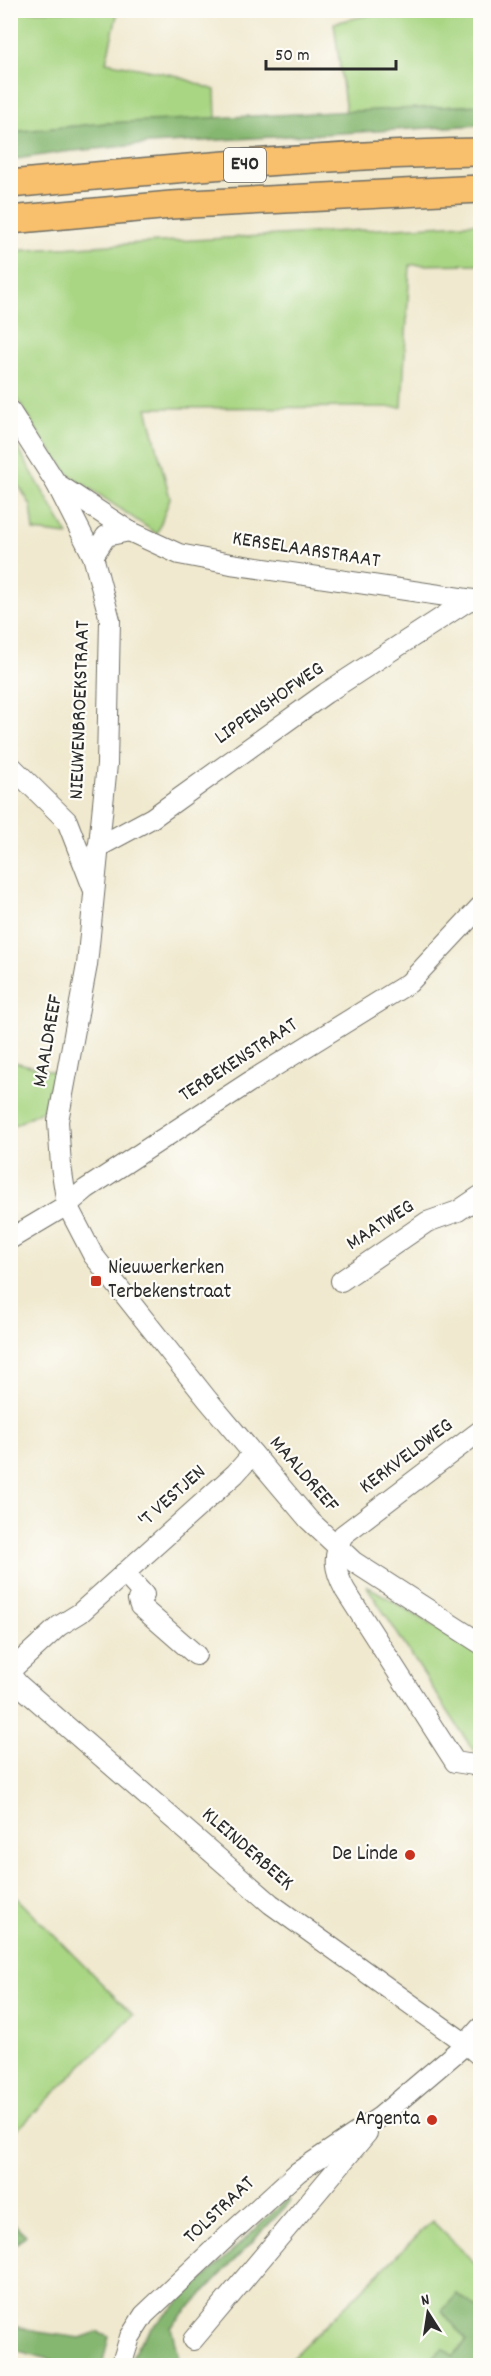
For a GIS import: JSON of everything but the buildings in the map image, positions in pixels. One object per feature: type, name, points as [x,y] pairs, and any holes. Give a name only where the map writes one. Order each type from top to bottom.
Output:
[{"type":"highway","name":"E40","points":[[10,184],[169,169],[428,153],[480,152]]},
{"type":"highway","name":"E40","points":[[10,220],[171,205],[480,189]]},
{"type":"street","name":"NIEUWENBROEKSTRAAT","points":[[10,411],[56,483],[93,556],[110,620],[107,764],[94,891]]},
{"type":"street","name":"KERSELAARSTRAAT","points":[[56,483],[129,531],[178,554],[475,601]]},
{"type":"street","points":[[93,556],[106,536],[129,531]]},
{"type":"street","name":"LIPPENSHOFWEG","points":[[98,847],[152,818],[326,693],[475,601]]},
{"type":"street","name":"MAALDREEF","points":[[10,765],[67,820],[94,891],[87,965],[58,1122],[67,1205],[93,1255],[309,1520],[354,1562],[480,1643]]},
{"type":"street","name":"TERBEKENSTRAAT","points":[[10,1239],[67,1205],[86,1189],[251,1081],[409,983],[480,907]]},
{"type":"street","name":"MAATWEG","points":[[341,1281],[427,1222],[458,1211],[480,1196]]},
{"type":"street","name":"KERKVELDWEG","points":[[337,1546],[343,1535],[480,1431]]},
{"type":"street","name":"'T VESTJEN","points":[[10,1673],[58,1626],[80,1613],[235,1474],[253,1454]]},
{"type":"street","name":"MAALDREEF","points":[[337,1546],[335,1569],[338,1577],[454,1762],[474,1765],[480,1770]]},
{"type":"street","points":[[124,1573],[144,1595],[138,1600],[140,1606],[196,1655]]},
{"type":"street","name":"KLEINDERBEEK","points":[[10,1673],[18,1684],[271,1904],[473,2050]]},
{"type":"street","name":"TOLSTRAAT","points":[[122,2360],[135,2326],[144,2315],[232,2232],[298,2172],[473,2050],[480,2028]]},
{"type":"street","name":"TOLSTRAAT","points":[[193,2340],[380,2117]]},
{"type":"green space","points":[[11,11],[118,11],[106,62],[174,75],[215,90],[216,119],[107,123],[11,132]]},
{"type":"green space","points":[[386,11],[480,11],[480,105],[346,112],[334,23]]},
{"type":"green space","points":[[480,105],[480,125],[149,144],[63,152],[11,160],[11,132],[107,123]]},
{"type":"green space","points":[[480,223],[480,264],[410,265],[402,407],[147,408],[170,498],[157,534],[69,474],[42,439],[11,387],[11,251]]},
{"type":"green space","points":[[11,436],[68,535],[34,531],[31,506],[11,472]]},
{"type":"green space","points":[[11,1061],[54,1072],[43,1110],[11,1127]]},
{"type":"green space","points":[[366,1585],[480,1654],[480,1755],[471,1747]]},
{"type":"green space","points":[[11,1892],[133,2015],[11,2136]]},
{"type":"green space","points":[[288,2198],[290,2202],[171,2327],[180,2365],[128,2366],[138,2345],[150,2330]]},
{"type":"green space","points":[[10,2220],[26,2235],[11,2249],[10,2249]]},
{"type":"green space","points":[[432,2221],[480,2268],[480,2310],[457,2294],[467,2340],[453,2356],[443,2348],[425,2365],[284,2366]]},
{"type":"green space","points":[[457,2294],[480,2310],[480,2365],[425,2365],[443,2348],[453,2356],[467,2341],[442,2311]]},
{"type":"green space","points":[[11,2325],[38,2332],[80,2338],[97,2332],[109,2337],[102,2365],[71,2365],[11,2349]]},
{"type":"railway","points":[[10,2363],[21,2366]]},
{"type":"place","name":"Nieuwerkerken Terbekenstraat","points":[[96,1281]]},
{"type":"place","name":"De Linde","points":[[410,1855]]},
{"type":"place","name":"Argenta","points":[[432,2120]]}]
